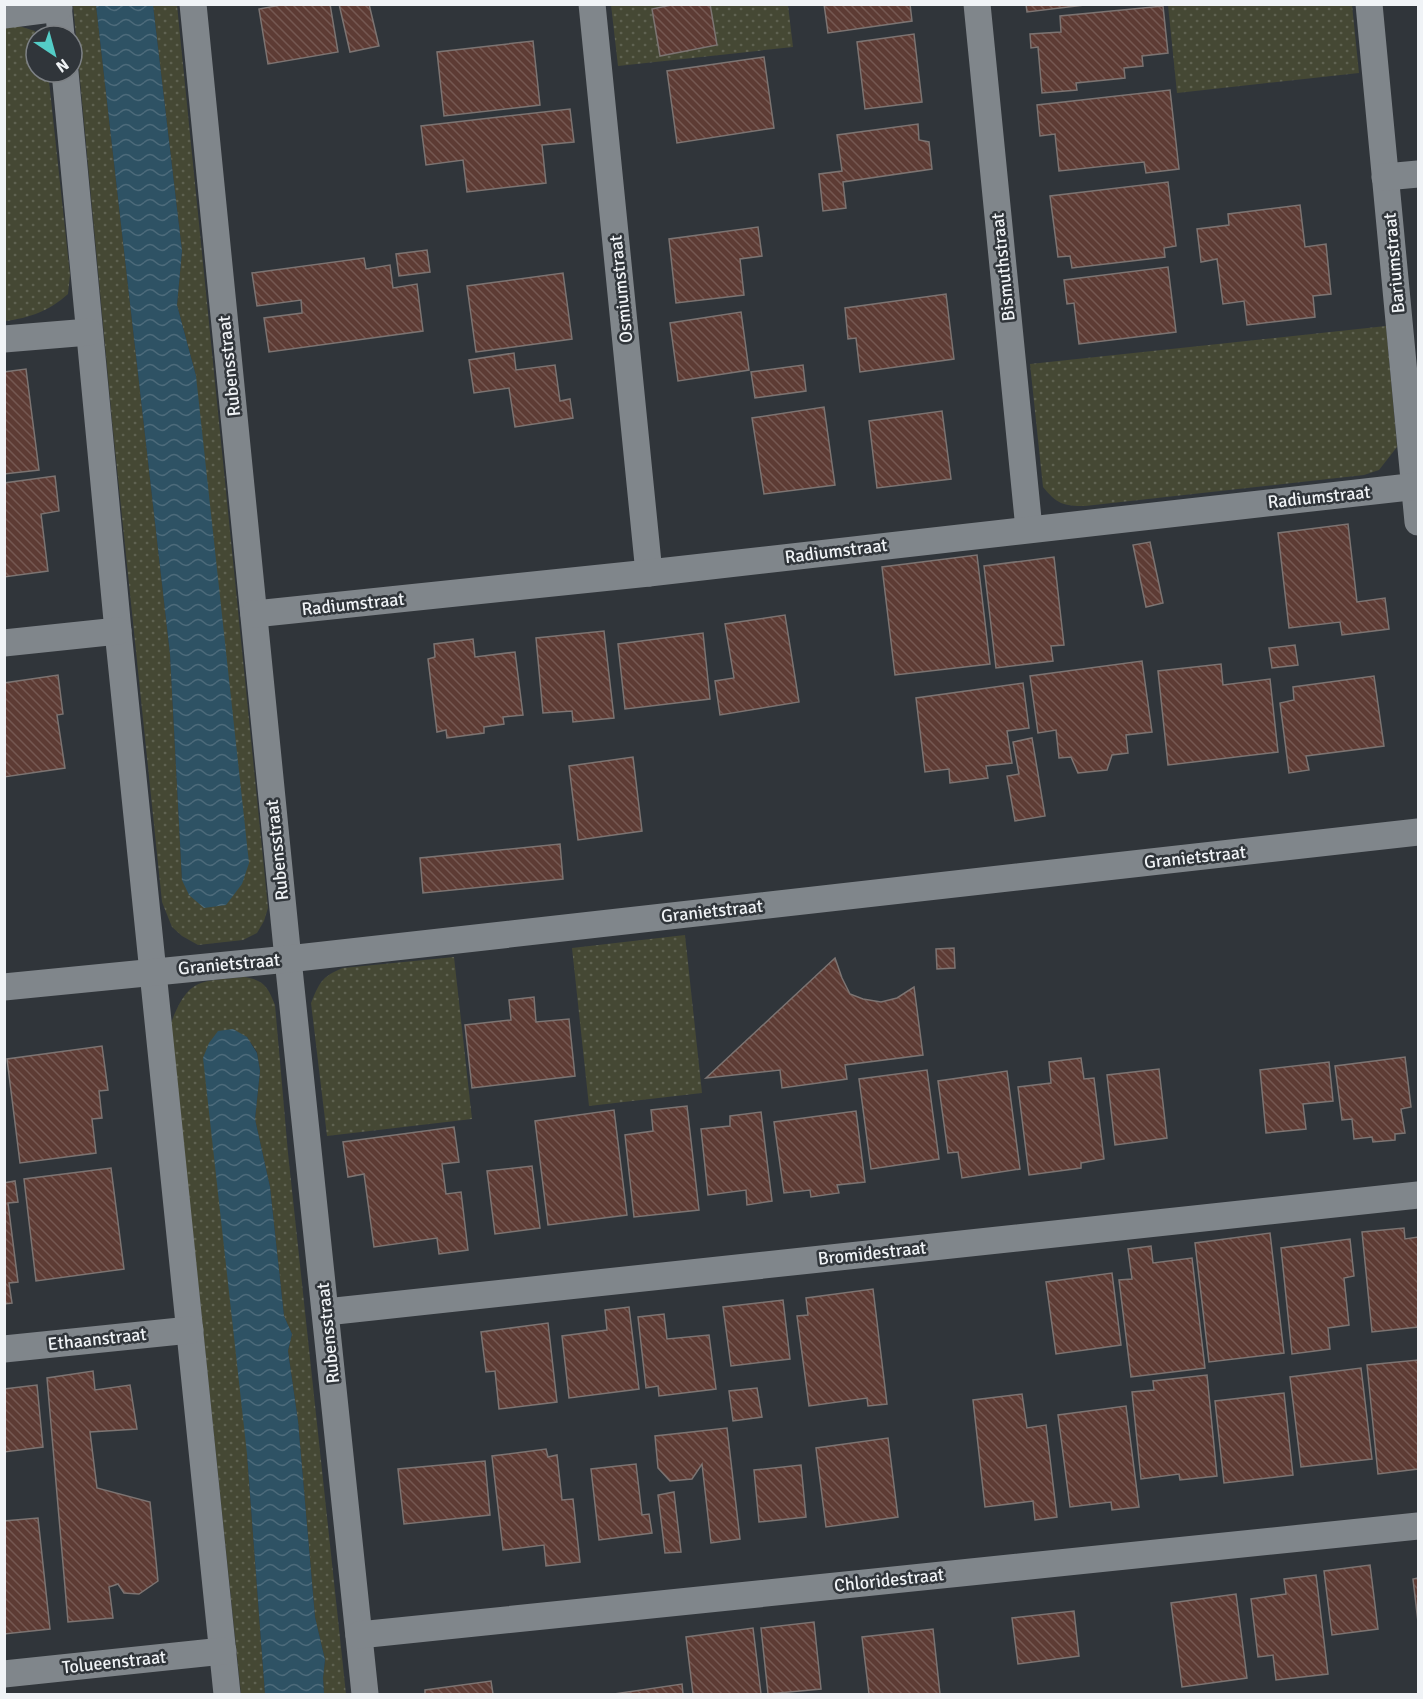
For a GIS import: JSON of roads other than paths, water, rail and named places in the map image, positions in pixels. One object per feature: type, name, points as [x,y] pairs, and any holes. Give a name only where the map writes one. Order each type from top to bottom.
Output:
[{"type":"street","name":"Rubensstraat","points":[[193,4],[288,959],[365,1695]]},
{"type":"street","name":"Osmiumstraat","points":[[592,4],[649,573]]},
{"type":"street","name":"Bismuthstraat","points":[[977,4],[1029,529]]},
{"type":"street","name":"Bariumstraat","points":[[1369,4],[1419,522]]},
{"type":"street","points":[[4,15],[59,6],[60,24]]},
{"type":"street","points":[[66,84],[118,631],[227,1695]]},
{"type":"street","points":[[1386,177],[1419,174]]},
{"type":"street","points":[[4,339],[89,332]]},
{"type":"street","name":"Radiumstraat","points":[[254,614],[649,573],[1417,486]]},
{"type":"street","points":[[4,643],[118,631]]},
{"type":"street","name":"Granietstraat","points":[[4,987],[288,959],[1419,832]]},
{"type":"street","name":"Bromidestraat","points":[[326,1312],[1419,1195]]},
{"type":"street","name":"Ethaanstraat","points":[[4,1349],[190,1330]]},
{"type":"street","name":"Chloridestraat","points":[[359,1635],[1419,1526]]},
{"type":"street","name":"Tolueenstraat","points":[[4,1674],[222,1651]]},
{"type":"water","points":[[96,5],[153,5],[182,251],[177,305],[196,376],[249,863],[242,884],[226,905],[204,908],[189,895],[182,880],[170,654]]},
{"type":"water","points":[[233,1029],[247,1037],[257,1053],[260,1071],[255,1119],[270,1187],[284,1316],[292,1334],[288,1351],[298,1421],[315,1617],[325,1660],[324,1694],[265,1694],[247,1454],[203,1058],[209,1043],[218,1031]]}]
